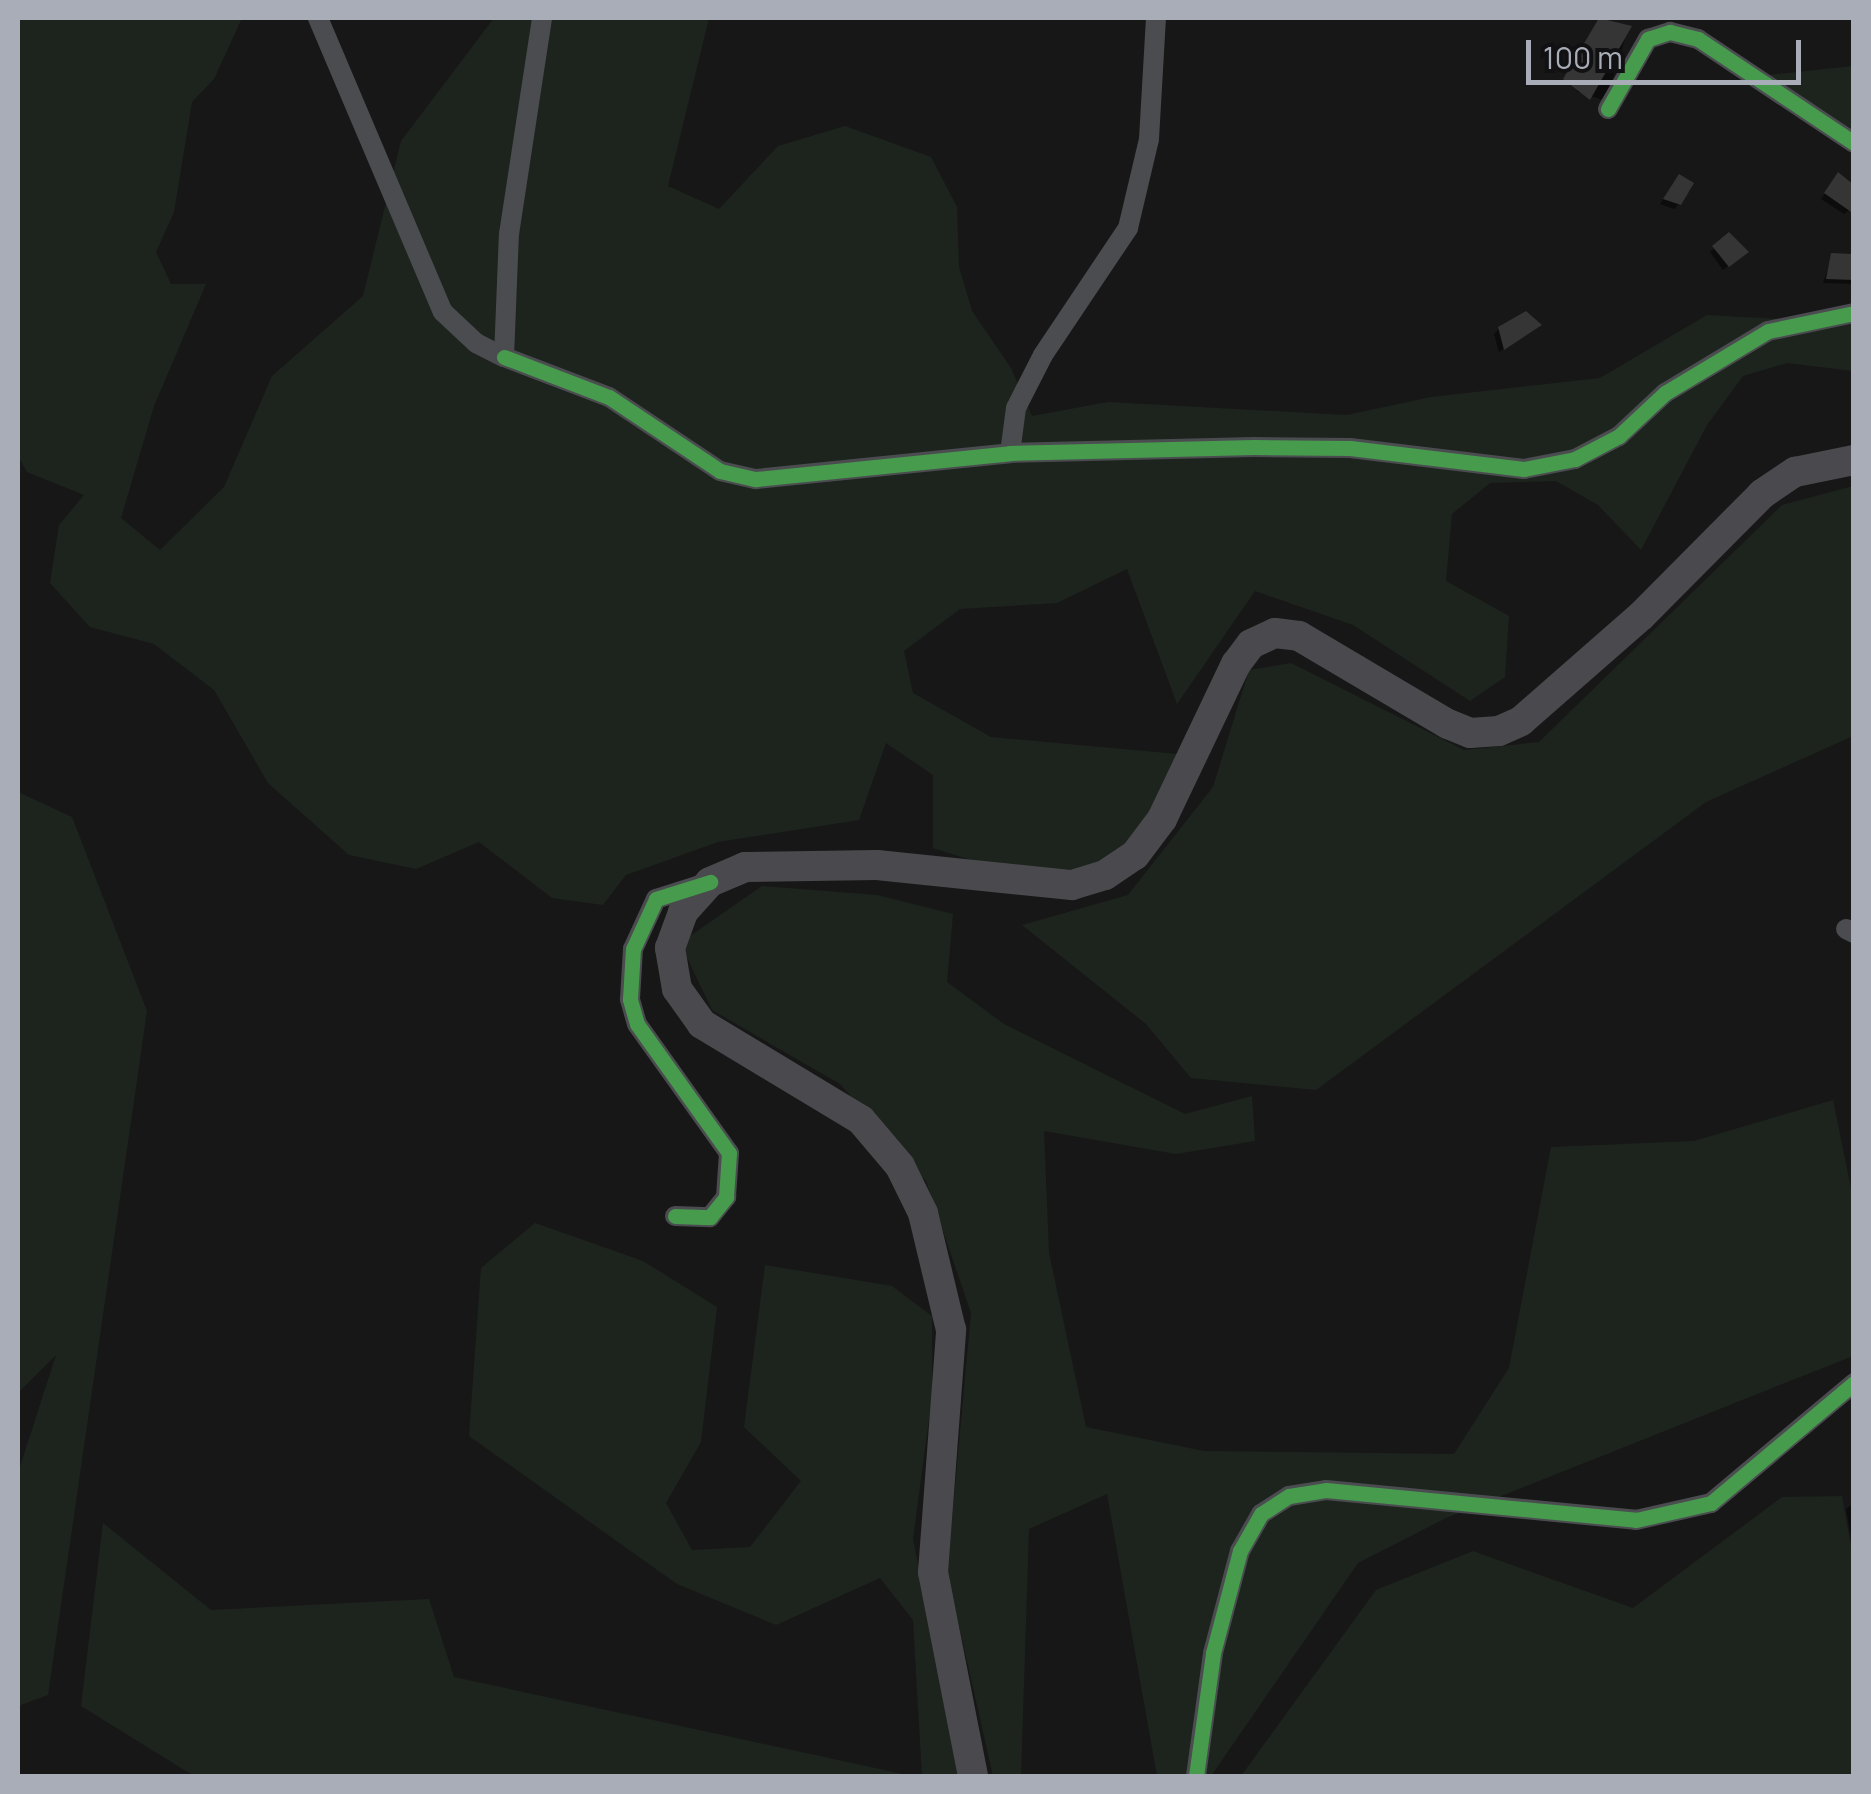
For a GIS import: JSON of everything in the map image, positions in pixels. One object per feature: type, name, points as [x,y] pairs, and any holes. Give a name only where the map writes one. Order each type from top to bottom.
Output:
[{"type":"main road","points":[[973,1776],[934,1572],[951,1330],[923,1213],[900,1166],[861,1120],[702,1024],[677,988],[670,948],[682,912],[710,882],[746,867],[877,865],[1072,885],[1105,875],[1135,855],[1162,819],[1236,664],[1251,644],[1274,633],[1299,636],[1448,724],[1470,733],[1499,731],[1521,721],[1641,616],[1762,494],[1795,472],[1854,460]]},
{"type":"street","points":[[318,18],[443,312],[476,343],[609,397],[720,471],[756,479],[1010,453],[1350,448],[1524,470],[1576,459],[1619,436],[1665,393],[1768,331],[1854,312]]},
{"type":"street","points":[[504,356],[510,234],[542,18]]},
{"type":"street","points":[[1010,453],[1016,408],[1043,355],[1128,228],[1149,139],[1156,18]]},
{"type":"street","points":[[1608,109],[1648,38],[1670,32],[1698,39],[1854,143]]},
{"type":"street","points":[[675,1216],[710,1217],[726,1197],[729,1153],[638,1024],[630,999],[633,949],[656,899],[710,882]]},
{"type":"street","points":[[1196,1776],[1213,1653],[1240,1550],[1261,1514],[1289,1496],[1326,1490],[1636,1520],[1711,1503],[1854,1383]]},
{"type":"shaded area","points":[[18,18],[242,18],[214,79],[192,102],[174,212],[156,252],[171,284],[206,284],[154,406],[121,518],[160,550],[224,487],[272,376],[363,296],[401,141],[494,18],[709,18],[668,186],[719,209],[778,146],[845,126],[931,157],[957,207],[959,267],[972,311],[1011,368],[1032,416],[1108,402],[1347,415],[1431,397],[1600,378],[1707,315],[1853,323],[1853,371],[1787,363],[1743,376],[1707,425],[1641,550],[1598,505],[1556,481],[1490,483],[1452,514],[1446,581],[1509,616],[1505,677],[1470,701],[1353,625],[1255,591],[1177,704],[1127,569],[1057,603],[960,609],[904,651],[913,693],[991,737],[1178,754],[1142,830],[1095,878],[987,865],[933,848],[933,775],[886,743],[859,820],[718,842],[626,875],[603,905],[552,898],[479,842],[416,869],[349,855],[268,783],[214,690],[154,644],[90,627],[50,583],[59,525],[84,495],[27,472],[18,456]]},
{"type":"shaded area","points":[[1853,66],[1853,132],[1769,75]]},
{"type":"shaded area","points":[[1853,486],[1853,736],[1706,802],[1316,1090],[1191,1078],[1146,1024],[1022,925],[1128,895],[1213,787],[1249,670],[1291,663],[1464,750],[1539,742],[1782,505]]},
{"type":"shaded area","points":[[18,792],[72,817],[147,1011],[48,1695],[18,1706],[18,1473],[56,1355],[18,1393]]},
{"type":"shaded area","points":[[762,886],[877,895],[953,914],[947,982],[1004,1024],[1185,1114],[1252,1096],[1255,1141],[1176,1154],[1044,1131],[1049,1253],[1086,1427],[1204,1451],[1454,1454],[1509,1368],[1551,1147],[1694,1141],[1833,1100],[1853,1198],[1853,1356],[1446,1518],[1358,1563],[1211,1776],[1157,1776],[1107,1494],[1029,1529],[1021,1776],[993,1776],[947,1573],[971,1313],[926,1181],[840,1084],[712,1010],[680,943]]},
{"type":"shaded area","points":[[535,1223],[643,1261],[717,1307],[701,1442],[666,1503],[692,1550],[750,1547],[801,1481],[744,1427],[765,1265],[892,1286],[932,1316],[932,1397],[913,1539],[960,1776],[922,1776],[913,1620],[880,1578],[776,1625],[677,1584],[469,1436],[481,1268]]},
{"type":"shaded area","points":[[1842,1496],[1854,1564],[1853,1776],[1241,1776],[1376,1590],[1473,1551],[1633,1608],[1782,1497]]},
{"type":"shaded area","points":[[103,1523],[211,1610],[429,1599],[454,1677],[912,1776],[194,1776],[81,1706]]},
{"type":"building","points":[[1599,18],[1632,26],[1590,100],[1563,79]]},
{"type":"building","points":[[1838,172],[1854,185],[1854,214],[1824,193]]},
{"type":"building","points":[[1679,174],[1694,183],[1681,205],[1663,199]]},
{"type":"building","points":[[1729,232],[1749,252],[1729,267],[1712,246]]},
{"type":"building","points":[[1831,253],[1854,254],[1854,280],[1826,279]]},
{"type":"building","points":[[1526,311],[1542,325],[1504,350],[1498,327]]},
{"type":"cycle path","points":[[1608,109],[1648,39],[1670,32],[1698,39],[1854,143]]},
{"type":"cycle path","points":[[504,357],[609,397],[720,471],[756,479],[1010,453],[1254,447],[1350,448],[1524,469],[1575,459],[1619,436],[1665,393],[1768,331],[1854,313]]},
{"type":"cycle path","points":[[675,1216],[710,1217],[726,1197],[729,1153],[637,1024],[630,999],[633,949],[656,899],[710,882]]},
{"type":"cycle path","points":[[1196,1776],[1213,1653],[1240,1551],[1261,1514],[1289,1496],[1326,1490],[1636,1520],[1711,1503],[1854,1383]]}]
